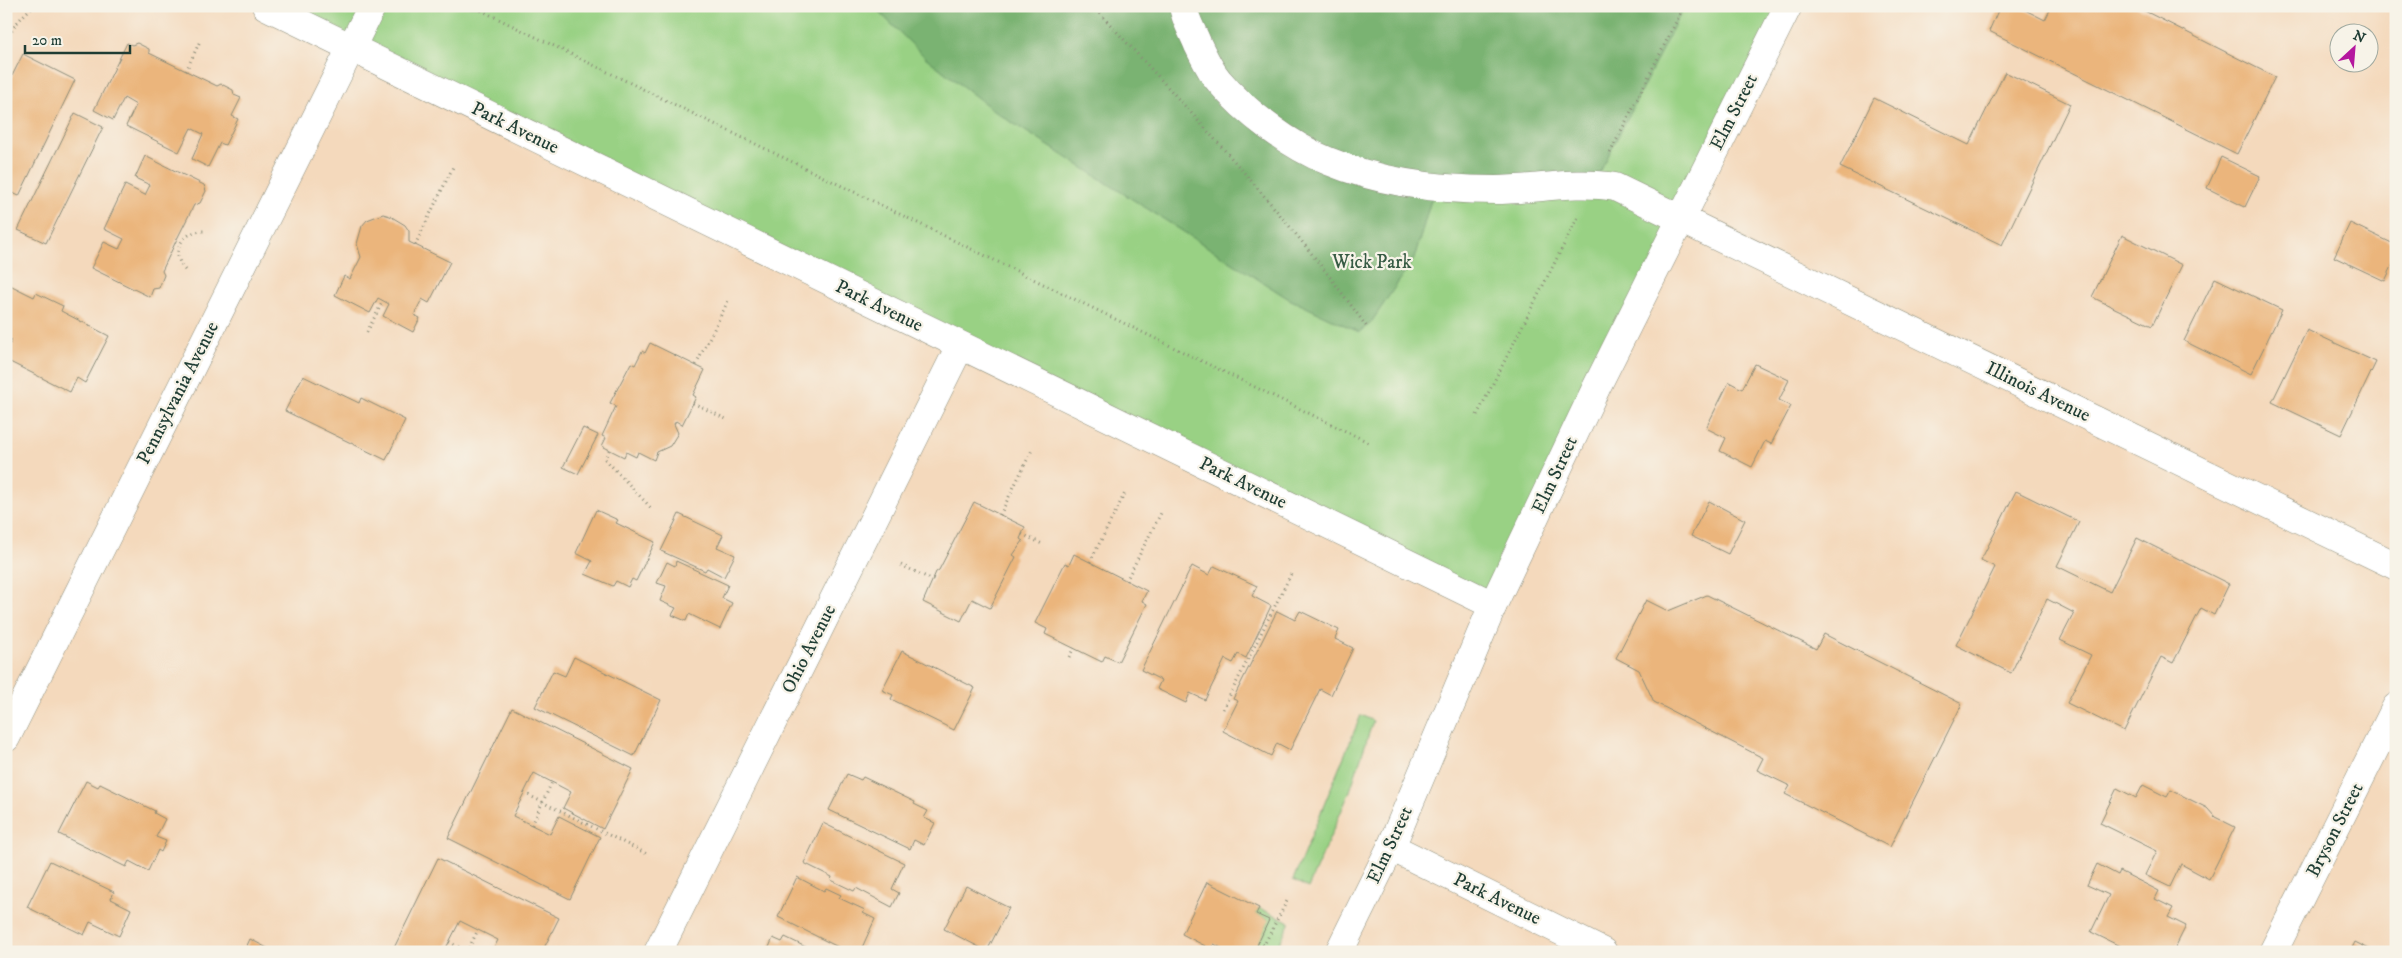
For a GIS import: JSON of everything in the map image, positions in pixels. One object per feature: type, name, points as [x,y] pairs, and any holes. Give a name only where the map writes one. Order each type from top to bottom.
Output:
[{"type":"street","name":"Park Avenue","points":[[266,6],[1493,605]]},
{"type":"street","name":"Pennsylvania Avenue","points":[[6,738],[372,6]]},
{"type":"street","name":"Illinois Avenue","points":[[1183,6],[1202,53],[1218,80],[1250,112],[1286,138],[1327,161],[1371,175],[1423,185],[1494,190],[1601,185],[1615,187],[2396,566]]},
{"type":"street","name":"Elm Street","points":[[1339,952],[1391,847],[1493,605],[1597,386],[1788,6]]},
{"type":"street","name":"Ohio Avenue","points":[[658,952],[960,346]]},
{"type":"street","name":"Bryson Street","points":[[2273,952],[2396,708]]},
{"type":"street","name":"Park Avenue","points":[[1391,847],[1604,952]]},
{"type":"path","points":[[6,45],[18,19],[33,6]]},
{"type":"path","points":[[472,6],[1368,442]]},
{"type":"path","points":[[1093,6],[1274,207],[1334,282],[1366,326]]},
{"type":"path","points":[[186,71],[200,42]]},
{"type":"path","points":[[6,64],[12,76]]},
{"type":"path","points":[[415,245],[454,165]]},
{"type":"path","points":[[185,270],[178,260],[178,241],[194,231],[204,231]]},
{"type":"path","points":[[696,366],[729,300]]},
{"type":"path","points":[[367,332],[383,301]]},
{"type":"path","points":[[693,403],[728,420]]},
{"type":"path","points":[[1000,515],[1033,448]]},
{"type":"path","points":[[609,450],[605,459],[653,510]]},
{"type":"path","points":[[1090,562],[1125,493]]},
{"type":"path","points":[[1126,580],[1162,511]]},
{"type":"path","points":[[1022,534],[1044,545]]},
{"type":"path","points":[[901,565],[933,580]]},
{"type":"path","points":[[1223,709],[1291,574]]},
{"type":"path","points":[[1070,657],[1074,648]]},
{"type":"path","points":[[532,825],[552,782]]},
{"type":"path","points":[[524,793],[649,855]]},
{"type":"path","points":[[1258,942],[1264,945],[1288,899]]},
{"type":"path","points":[[449,942],[468,952],[478,930]]},
{"type":"green space","name":"Wick Park","points":[[266,6],[1788,6],[1493,605]]},
{"type":"green space","points":[[873,6],[1684,6],[1594,184],[1435,186],[1414,259],[1370,324],[1359,332],[1289,299],[997,113],[925,57]]},
{"type":"green space","points":[[1361,715],[1373,721],[1350,791],[1308,888],[1293,880]]},
{"type":"green space","points":[[1259,908],[1290,922],[1275,952],[1253,952],[1269,920],[1256,914]]},
{"type":"building","points":[[2000,6],[2017,6],[2045,20],[2052,6],[2135,6],[2275,77],[2237,154],[1989,31]]},
{"type":"building","points":[[127,43],[132,45],[137,43],[149,49],[149,53],[217,86],[221,84],[233,90],[234,95],[241,98],[232,116],[238,119],[225,145],[220,143],[208,167],[192,159],[203,134],[191,128],[179,152],[126,126],[136,105],[124,98],[113,120],[94,110]]},
{"type":"building","points":[[23,54],[75,80],[19,196],[6,190],[6,97],[9,91],[10,80]]},
{"type":"building","points":[[2005,72],[2070,104],[2002,245],[1840,167],[1874,98],[1969,145]]},
{"type":"building","points":[[75,113],[103,127],[46,243],[18,230]]},
{"type":"building","points":[[145,156],[204,185],[206,191],[200,203],[194,205],[162,271],[164,275],[159,288],[153,289],[150,297],[91,268],[104,242],[119,249],[124,239],[104,229],[125,185],[145,195],[150,185],[135,178]]},
{"type":"building","points":[[2221,157],[2260,176],[2245,207],[2207,188]]},
{"type":"building","points":[[383,214],[405,225],[409,231],[409,242],[450,262],[429,303],[422,299],[414,315],[420,318],[413,332],[383,316],[389,304],[378,298],[370,313],[335,295],[344,276],[350,279],[361,257],[357,244],[362,226],[367,220]]},
{"type":"building","points":[[2350,223],[2396,245],[2396,258],[2385,281],[2334,257]]},
{"type":"building","points":[[2122,235],[2182,265],[2152,326],[2092,297]]},
{"type":"building","points":[[2215,278],[2282,310],[2251,374],[2184,341]]},
{"type":"building","points":[[6,283],[34,297],[36,293],[63,306],[61,311],[109,336],[85,383],[77,378],[70,392],[6,360],[6,351],[12,340],[6,337]]},
{"type":"building","points":[[2307,330],[2376,362],[2341,435],[2272,402]]},
{"type":"building","points":[[650,343],[705,370],[693,395],[696,397],[682,425],[676,421],[674,424],[678,433],[670,446],[657,452],[654,460],[638,452],[636,457],[626,452],[624,457],[602,446],[606,438],[602,436],[616,406],[610,403],[631,363],[635,365],[642,351],[645,353]]},
{"type":"building","points":[[1755,364],[1789,380],[1779,400],[1791,406],[1771,444],[1765,441],[1752,467],[1720,451],[1726,438],[1706,428],[1729,382],[1742,389]]},
{"type":"building","points":[[303,376],[359,403],[361,398],[405,420],[386,460],[285,411]]},
{"type":"building","points":[[583,428],[598,435],[578,474],[563,467]]},
{"type":"building","points":[[2016,491],[2079,522],[2057,566],[2110,592],[2137,538],[2229,584],[2214,615],[2201,608],[2173,663],[2161,657],[2124,731],[2067,703],[2091,655],[2060,640],[2074,613],[2047,599],[2011,673],[1956,645],[1995,567],[1981,560]]},
{"type":"building","points":[[1709,501],[1745,520],[1728,554],[1691,536]]},
{"type":"building","points":[[974,502],[1025,527],[1020,539],[1023,541],[1013,555],[1016,557],[990,608],[972,599],[961,621],[923,602],[936,572],[939,570]]},
{"type":"building","points":[[596,510],[618,520],[616,523],[655,542],[636,581],[632,579],[628,587],[616,581],[613,586],[585,574],[592,561],[576,553]]},
{"type":"building","points":[[679,514],[723,535],[717,547],[735,555],[724,577],[707,568],[705,571],[661,551]]},
{"type":"building","points":[[1074,554],[1147,591],[1142,601],[1147,604],[1118,662],[1105,656],[1102,662],[1045,634],[1047,629],[1035,623],[1065,563],[1069,565]]},
{"type":"building","points":[[676,561],[728,585],[722,598],[732,603],[720,629],[689,614],[686,621],[672,615],[676,608],[660,601],[666,586],[657,583],[667,562],[675,566]]},
{"type":"building","points":[[1192,566],[1209,575],[1214,566],[1257,586],[1252,596],[1271,606],[1246,658],[1238,654],[1233,663],[1225,659],[1205,700],[1190,693],[1186,703],[1157,689],[1161,680],[1141,670]]},
{"type":"building","points":[[1707,595],[1816,649],[1824,634],[1962,704],[1890,847],[1785,794],[1790,786],[1757,770],[1763,758],[1654,702],[1639,670],[1616,658],[1646,600],[1668,611]]},
{"type":"building","points":[[1277,611],[1295,620],[1300,611],[1339,630],[1335,639],[1353,648],[1331,695],[1320,689],[1290,750],[1277,743],[1271,756],[1223,731],[1238,701],[1233,699]]},
{"type":"building","points":[[902,651],[975,688],[954,730],[891,699],[893,695],[882,690]]},
{"type":"building","points":[[574,657],[661,700],[634,756],[535,707],[553,671],[565,676]]},
{"type":"building","points":[[512,708],[633,769],[603,829],[563,808],[571,792],[534,773],[524,793],[513,816],[550,834],[559,816],[600,837],[570,899],[448,838]]},
{"type":"building","points":[[847,774],[861,780],[863,777],[915,802],[914,804],[928,811],[924,818],[935,823],[924,845],[914,840],[910,849],[829,810]]},
{"type":"building","points":[[86,781],[98,787],[100,784],[155,811],[154,813],[165,819],[156,837],[166,841],[161,852],[158,850],[148,871],[129,861],[126,867],[59,834]]},
{"type":"building","points":[[2143,785],[2167,797],[2171,790],[2207,808],[2215,817],[2235,827],[2209,879],[2181,864],[2170,887],[2145,875],[2157,851],[2100,823],[2117,788],[2136,798]]},
{"type":"building","points":[[823,823],[904,863],[892,889],[899,893],[892,907],[856,888],[854,891],[831,880],[832,877],[804,863]]},
{"type":"building","points":[[438,858],[559,918],[542,952],[492,952],[498,940],[460,921],[444,952],[392,952]]},
{"type":"building","points":[[50,861],[114,892],[111,899],[131,909],[119,936],[90,922],[84,935],[27,907]]},
{"type":"building","points":[[2097,864],[2118,875],[2120,871],[2159,891],[2155,899],[2173,908],[2168,917],[2186,926],[2173,952],[2132,952],[2091,932],[2109,895],[2087,885]]},
{"type":"building","points":[[797,877],[824,891],[826,888],[841,895],[839,898],[865,910],[863,913],[875,919],[860,952],[848,952],[778,917]]},
{"type":"building","points":[[1207,882],[1259,908],[1256,914],[1269,920],[1254,952],[1229,952],[1214,944],[1211,949],[1182,934]]},
{"type":"building","points":[[966,886],[1009,908],[987,951],[944,929]]},
{"type":"building","points":[[785,937],[816,952],[767,952],[773,938],[782,942]]},
{"type":"building","points":[[250,939],[275,952],[244,952]]},
{"type":"building","points":[[2355,942],[2375,952],[2350,952]]}]
